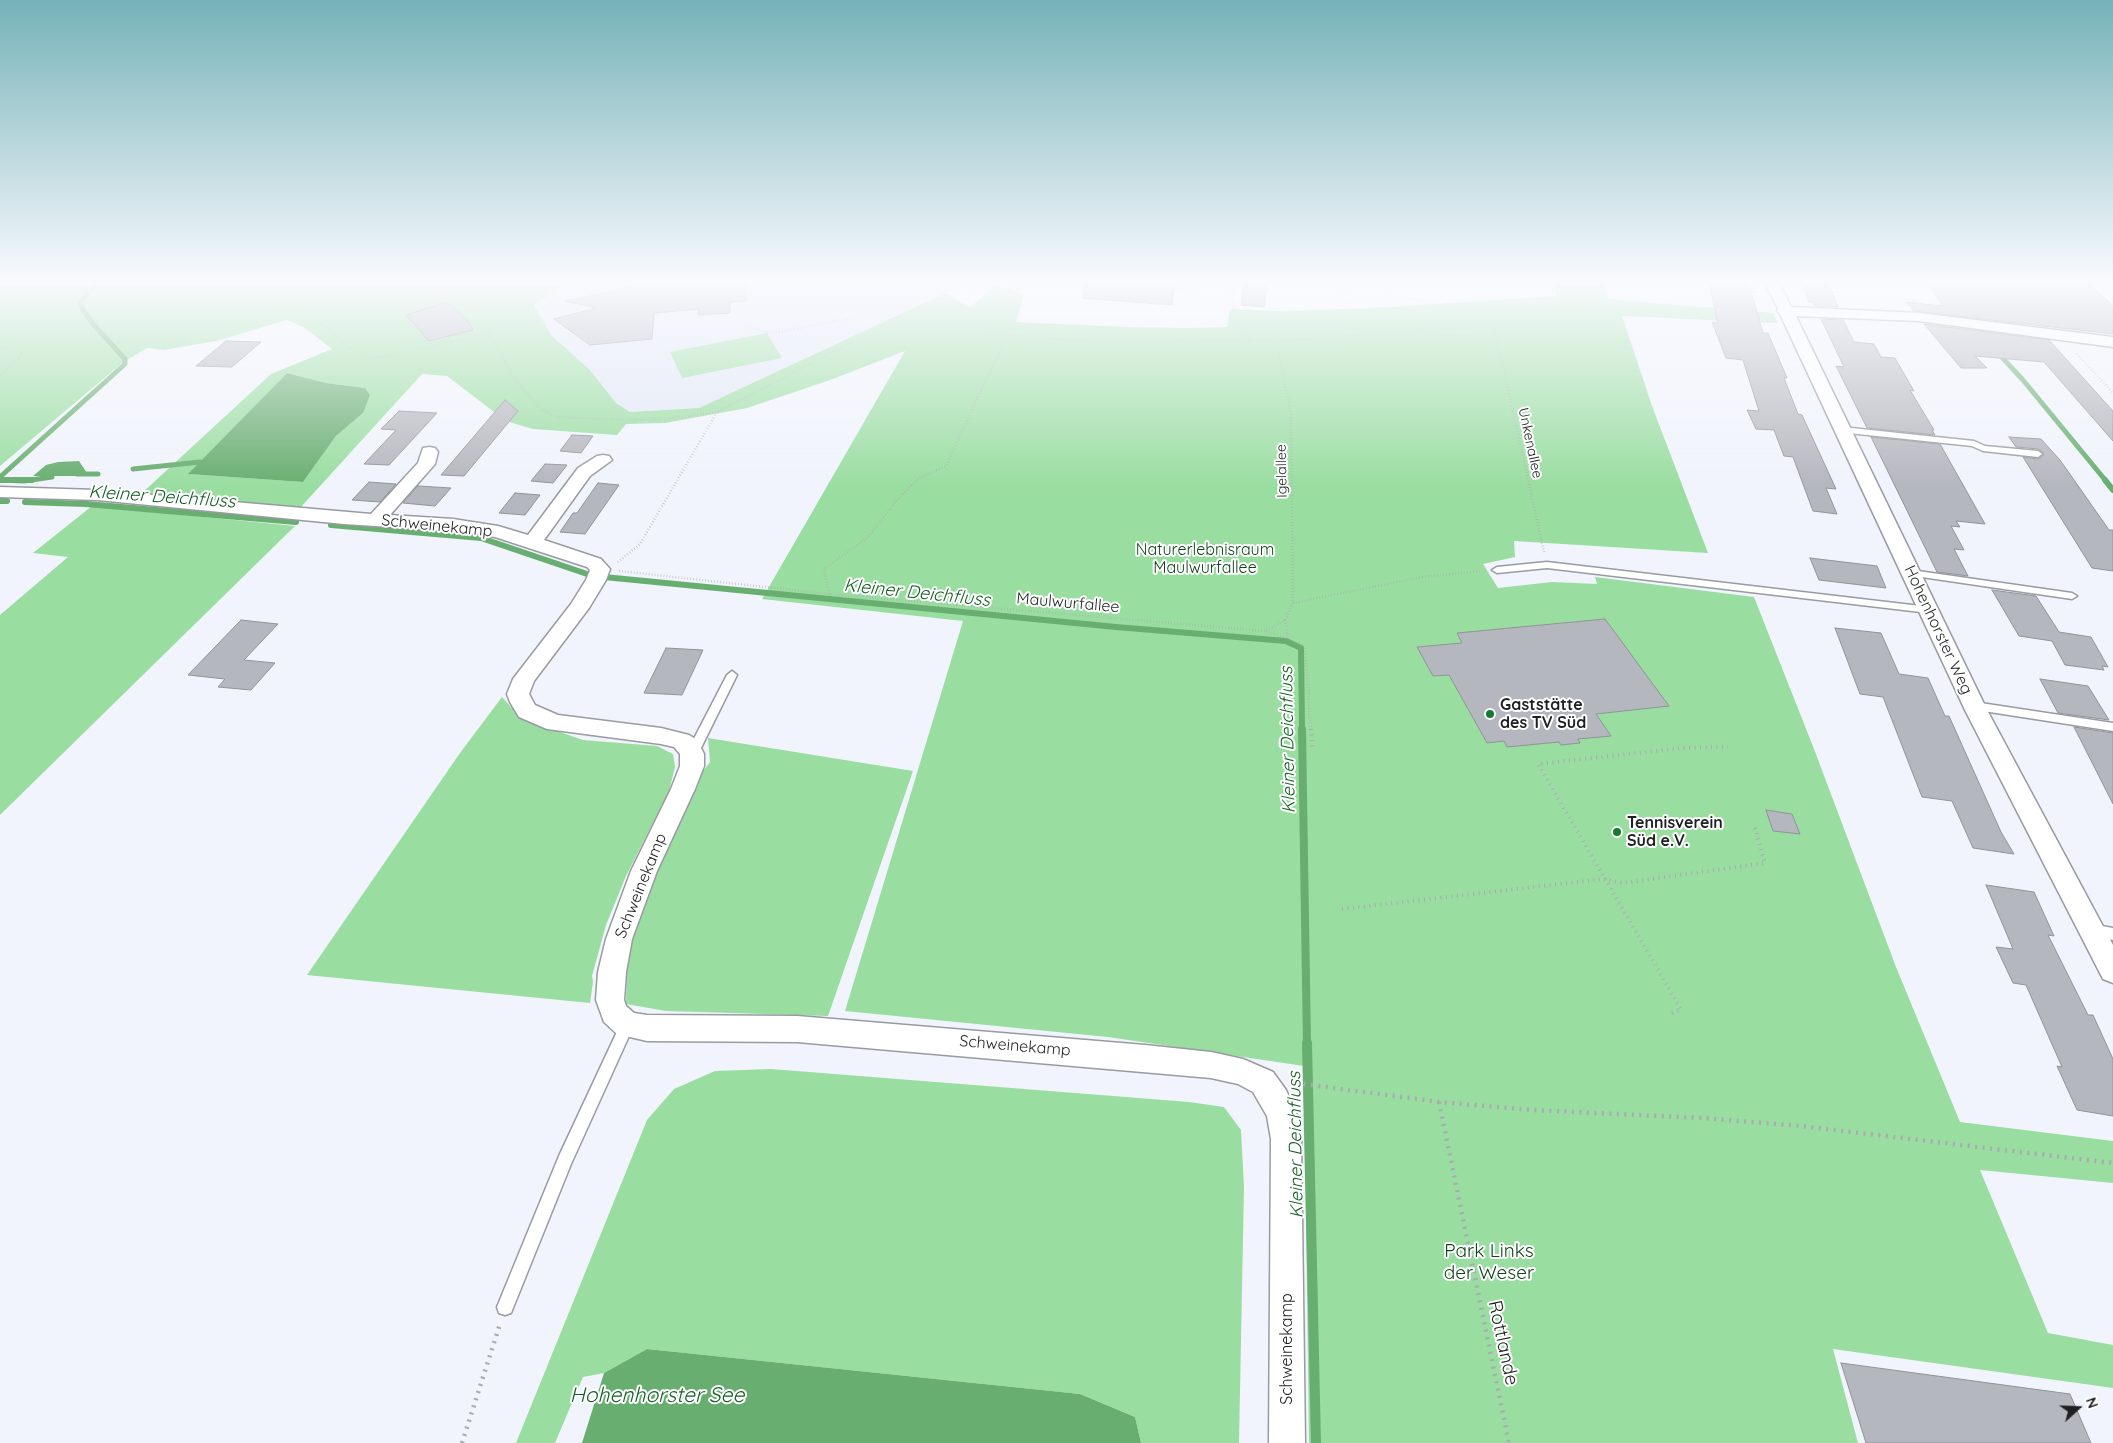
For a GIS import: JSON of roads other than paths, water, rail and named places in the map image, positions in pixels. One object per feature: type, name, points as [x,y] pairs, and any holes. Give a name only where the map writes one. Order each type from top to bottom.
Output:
[{"type":"street","name":"Hohenhorster Weg","points":[[1805,351],[1974,706],[2113,971]]},
{"type":"street","points":[[376,520],[426,464],[429,452]]},
{"type":"street","points":[[533,542],[584,472],[603,460]]},
{"type":"street","name":"Schweinekamp","points":[[0,492],[31,491],[97,495],[469,527],[498,532],[594,562],[600,569],[596,580],[579,608],[524,679],[518,694],[521,702],[527,711],[555,723],[681,740],[689,746],[692,754],[692,766],[683,789],[644,871],[619,939],[612,972],[610,1000],[614,1013],[627,1025],[647,1028],[797,1028],[991,1043],[1211,1065],[1243,1072],[1263,1082],[1282,1115],[1286,1139],[1287,1443]]},
{"type":"lane","points":[[1844,433],[1973,449],[1982,448],[2038,454]]},
{"type":"lane","points":[[1497,570],[1547,565],[1929,610]]},
{"type":"lane","points":[[1911,573],[2072,596]]},
{"type":"lane","points":[[692,754],[732,674]]},
{"type":"lane","points":[[1974,706],[2113,727]]},
{"type":"lane","points":[[2092,930],[2113,934]]},
{"type":"lane","points":[[505,1307],[564,1161],[627,1025]]},
{"type":"water","points":[[287,373],[326,383],[365,388],[370,395],[363,413],[336,436],[303,482],[188,474]]},
{"type":"water","points":[[79,461],[87,473],[80,476],[33,476],[46,465],[58,462]]},
{"type":"water","name":"Hohenhorster See","points":[[647,1349],[1080,1394],[1135,1417],[1141,1443],[582,1443],[604,1373]]},
{"type":"waterway","points":[[0,477],[125,364],[125,359],[118,351]]},
{"type":"waterway","points":[[1998,353],[2023,380],[2106,481]]},
{"type":"waterway","points":[[133,469],[200,462]]},
{"type":"waterway","points":[[77,474],[98,474]]},
{"type":"waterway","points":[[31,480],[52,477]]},
{"type":"waterway","points":[[0,480],[31,480],[24,481],[0,480]]},
{"type":"waterway","points":[[2105,480],[2113,490]]},
{"type":"waterway","name":"Kleiner Deichfluss","points":[[0,501],[7,501]]},
{"type":"waterway","name":"Kleiner Deichfluss","points":[[25,502],[86,504],[296,522]]},
{"type":"waterway","name":"Kleiner Deichfluss","points":[[331,525],[481,538],[593,576]]},
{"type":"waterway","name":"Kleiner Deichfluss","points":[[604,577],[1116,627],[1286,641],[1301,648],[1302,730]]},
{"type":"waterway","name":"Kleiner Deichfluss","points":[[1302,729],[1307,1045]]},
{"type":"waterway","name":"Kleiner Deichfluss","points":[[1307,1043],[1316,1443]]},
{"type":"place","name":"Gaststätte des TV Süd","points":[[1490,714]]},
{"type":"place","name":"Tennisverein Süd e.V.","points":[[1617,832]]},
{"type":"park label","name":"Naturerlebnisraum Maulwurfallee","points":[[1205,559]]},
{"type":"park label","name":"Park Links der Weser","points":[[1489,1262]]}]
